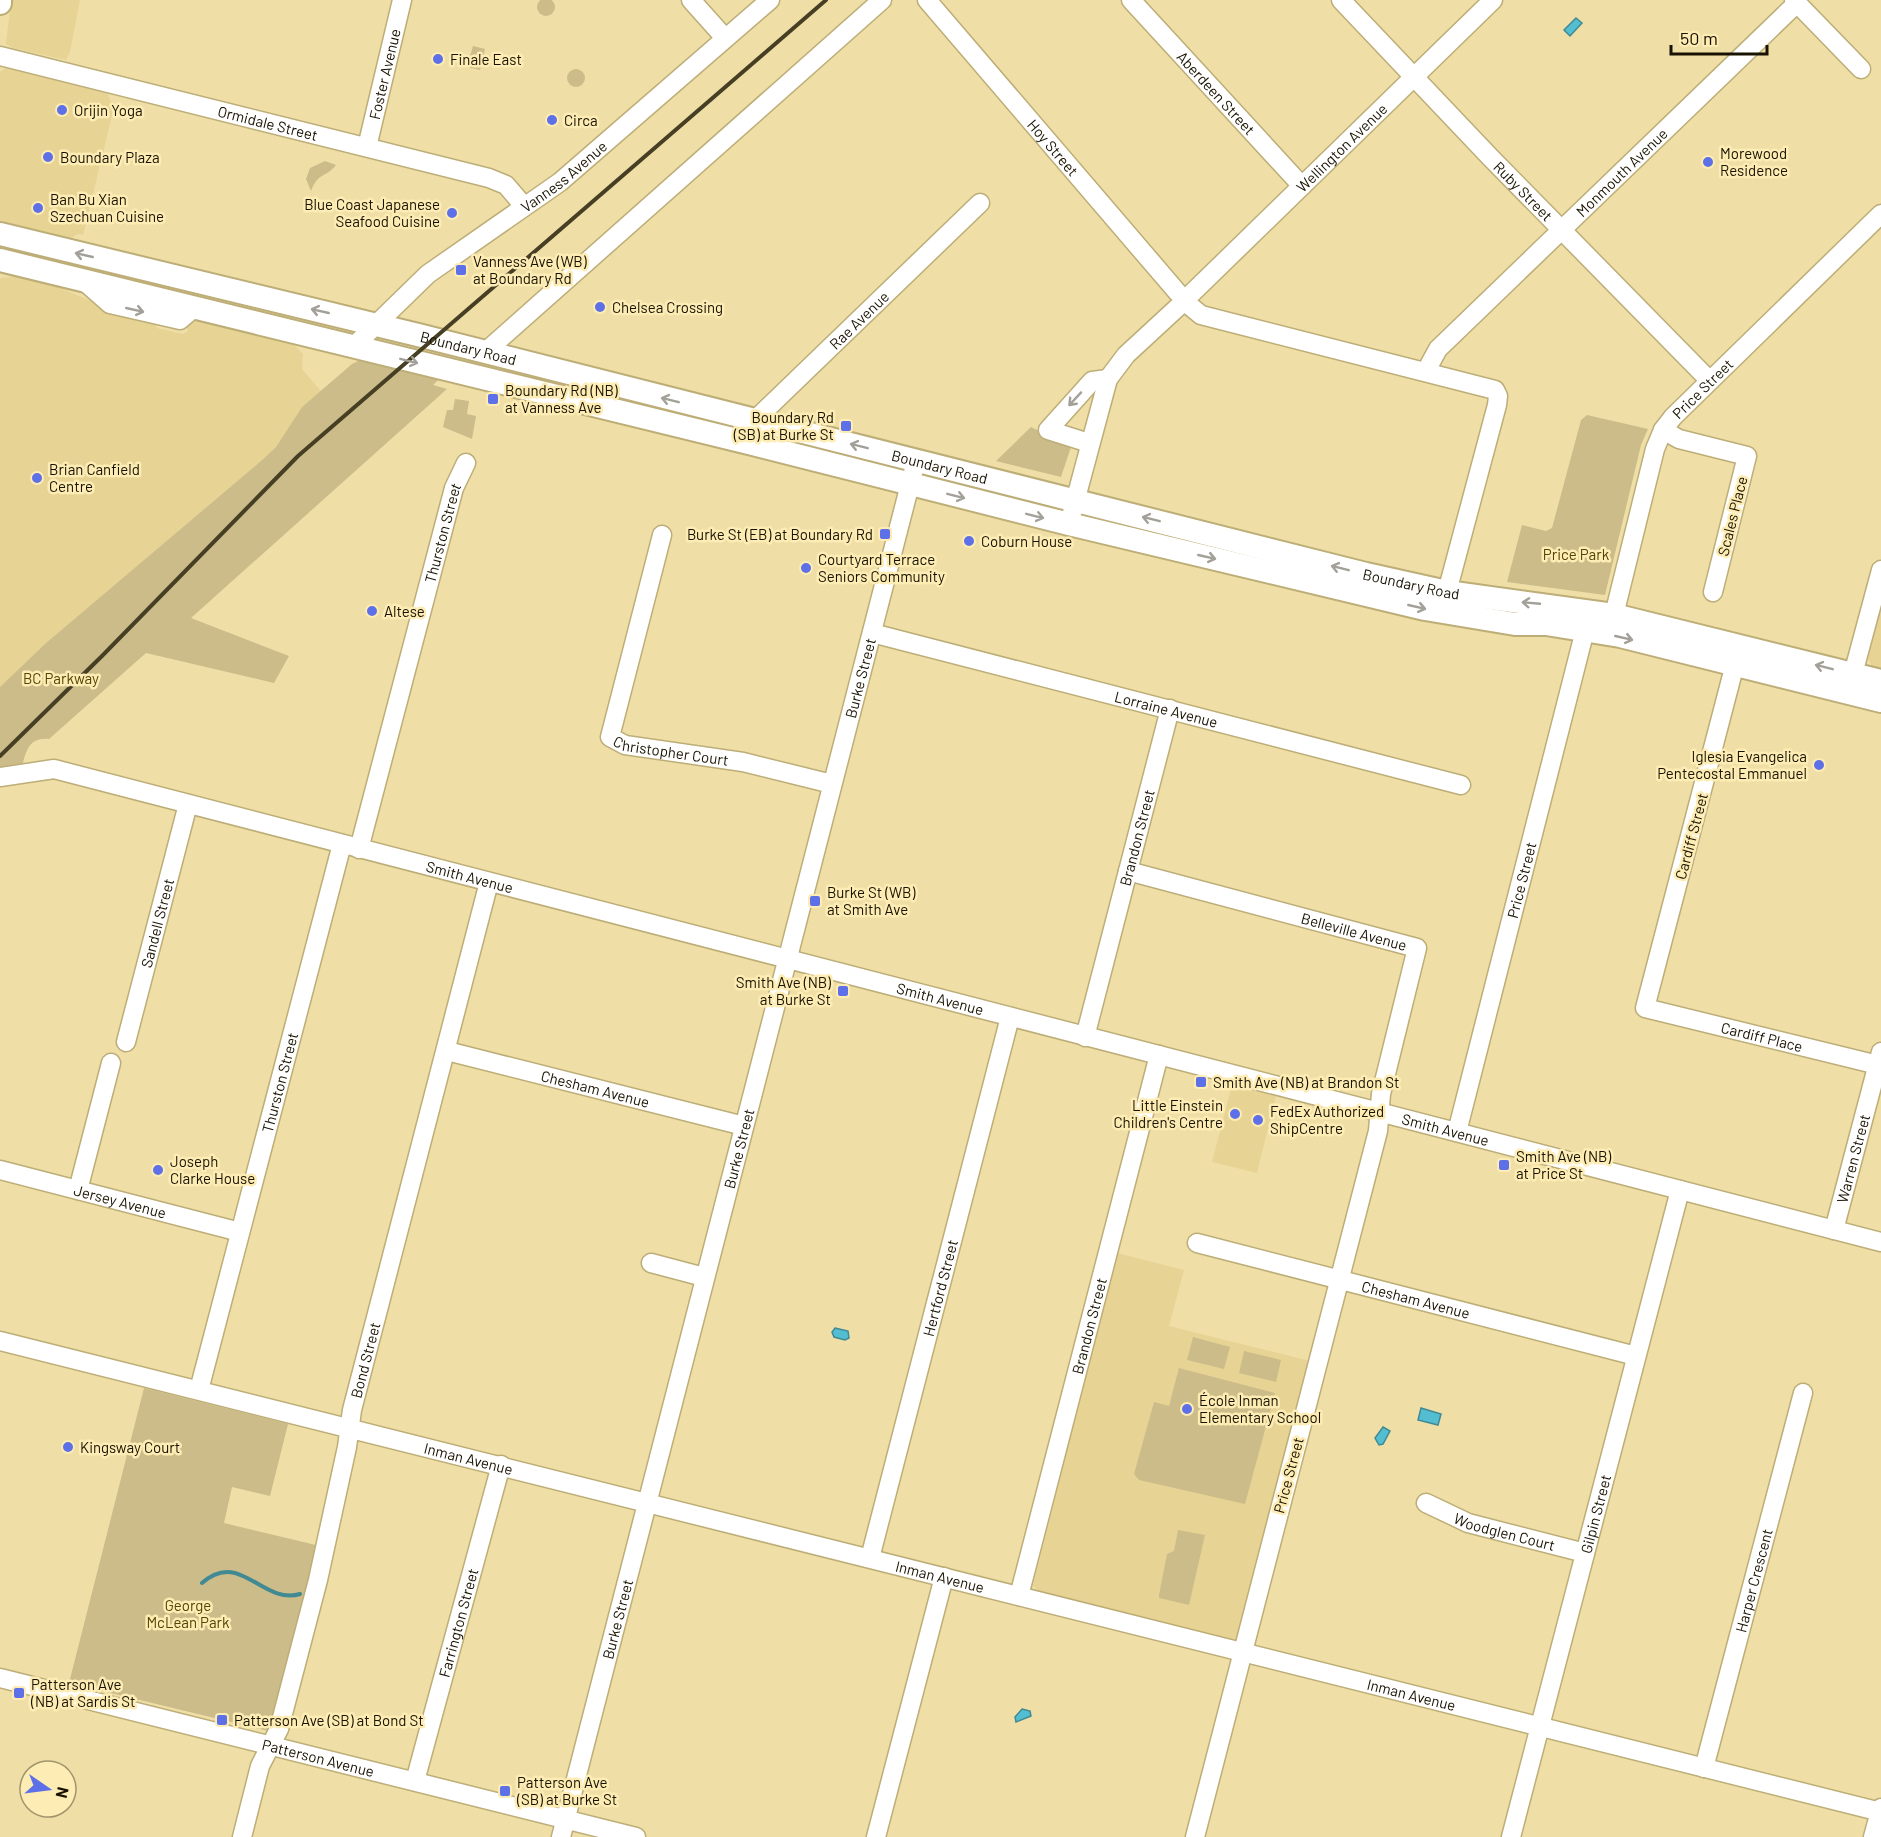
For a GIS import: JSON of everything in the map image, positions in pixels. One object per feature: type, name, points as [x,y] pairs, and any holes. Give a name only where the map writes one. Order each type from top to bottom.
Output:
[{"type":"main road","name":"Boundary Road","points":[[0,234],[376,325],[1366,574],[1447,592],[1614,615],[1881,681]]},
{"type":"main road","name":"Boundary Road","points":[[4,264],[195,308],[749,443],[1069,524],[1425,609],[1515,624],[1546,624],[1585,630],[1735,664],[1881,701]]},
{"type":"main road","points":[[1546,624],[1575,620],[1602,622],[1614,615]]},
{"type":"street","name":"Foster Avenue","points":[[367,147],[402,0]]},
{"type":"street","points":[[691,0],[725,38]]},
{"type":"street","name":"Vanness Avenue","points":[[353,347],[428,274],[578,167],[770,0]]},
{"type":"street","points":[[484,353],[882,0]]},
{"type":"street","name":"Hoy Street","points":[[927,0],[1184,300],[1201,315],[1490,387],[1497,393],[1498,400],[1447,592]]},
{"type":"street","name":"Aberdeen Street","points":[[1131,0],[1302,186]]},
{"type":"street","name":"Ruby Street","points":[[1341,0],[1560,229],[1709,380]]},
{"type":"street","name":"Wellington Avenue","points":[[1069,524],[1108,379],[1126,355],[1493,0]]},
{"type":"street","points":[[1796,2],[1861,69]]},
{"type":"street","name":"Monmouth Avenue","points":[[1426,371],[1438,350],[1796,2]]},
{"type":"street","name":"Ormidale Street","points":[[0,56],[500,182],[512,191],[524,206]]},
{"type":"street","name":"Rae Avenue","points":[[755,420],[980,203]]},
{"type":"street","name":"Price Street","points":[[1614,615],[1655,449],[1663,430],[1709,380],[1881,214]]},
{"type":"street","name":"Wellington Avenue","points":[[1089,443],[1048,430],[1092,381],[1108,379]]},
{"type":"street","points":[[749,443],[755,420]]},
{"type":"street","name":"Scales Place","points":[[1663,430],[1679,439],[1748,456],[1713,592]]},
{"type":"street","name":"Burke Street","points":[[561,1837],[633,1568],[647,1503],[704,1277],[916,461]]},
{"type":"street","name":"Thurston Street","points":[[199,1390],[240,1232],[350,846],[454,488],[466,463]]},
{"type":"street","name":"Christopher Court","points":[[662,535],[609,737],[625,745],[743,762],[832,784]]},
{"type":"street","points":[[1853,674],[1881,570]]},
{"type":"street","name":"Price Street","points":[[1457,1132],[1585,630]]},
{"type":"street","name":"Lorraine Avenue","points":[[872,633],[1170,709],[1392,770],[1461,785]]},
{"type":"street","name":"Cardiff Street","points":[[1645,1008],[1735,664]]},
{"type":"street","name":"Brandon Street","points":[[1085,1036],[1170,709]]},
{"type":"street","name":"Smith Avenue","points":[[0,777],[54,769],[1881,1242]]},
{"type":"street","name":"Sandell Street","points":[[126,1042],[188,804]]},
{"type":"street","name":"Belleville Avenue","points":[[1128,872],[1417,948],[1381,1094],[1380,1113]]},
{"type":"street","name":"Bond Street","points":[[242,1837],[260,1766],[279,1730],[318,1580],[349,1428],[376,1316],[447,1051],[489,882]]},
{"type":"street","name":"Cardiff Place","points":[[1645,1008],[1879,1059]]},
{"type":"street","name":"Hertford Street","points":[[870,1558],[1010,1017]]},
{"type":"street","name":"Chesham Avenue","points":[[447,1051],[744,1126]]},
{"type":"street","name":"Brandon Street","points":[[1019,1596],[1159,1055]]},
{"type":"street","name":"Warren Street","points":[[1834,1230],[1879,1059]]},
{"type":"street","points":[[78,1190],[111,1063]]},
{"type":"street","name":"Price Street","points":[[1195,1837],[1378,1131],[1380,1113]]},
{"type":"street","name":"Jersey Avenue","points":[[0,1170],[240,1232]]},
{"type":"street","name":"Gilpin Street","points":[[1512,1837],[1680,1190]]},
{"type":"street","name":"Chesham Avenue","points":[[1197,1243],[1636,1356]]},
{"type":"street","points":[[651,1263],[704,1277]]},
{"type":"street","name":"Inman Avenue","points":[[0,1341],[1881,1811]]},
{"type":"street","name":"Harper Crescent","points":[[1704,1768],[1803,1393]]},
{"type":"street","name":"Farrington Street","points":[[415,1781],[501,1466]]},
{"type":"street","name":"Woodglen Court","points":[[1426,1503],[1468,1523],[1585,1553]]},
{"type":"street","points":[[876,1837],[944,1577]]},
{"type":"street","name":"Patterson Avenue","points":[[0,1678],[636,1837]]},
{"type":"street","points":[[1873,1837],[1881,1811]]},
{"type":"shaded area","points":[[11,0],[80,0],[70,52],[66,60],[13,48],[6,44]]},
{"type":"shaded area","name":"Boundary Plaza","points":[[6,68],[107,92],[111,102],[115,103],[83,235],[78,234],[71,238],[0,221],[0,72]]},
{"type":"shaded area","points":[[20,276],[39,279],[91,301],[98,308],[153,320],[157,328],[183,334],[188,331],[185,325],[200,320],[291,342],[303,354],[302,369],[321,391],[302,407],[276,447],[261,461],[46,643],[0,687],[0,278]]},
{"type":"shaded area","points":[[1881,604],[1881,669],[1872,666],[1868,659]]},
{"type":"shaded area","points":[[1232,1085],[1276,1096],[1257,1173],[1212,1162]]},
{"type":"shaded area","name":"École Inman Elementary School","points":[[1117,1253],[1184,1270],[1169,1326],[1310,1361],[1237,1642],[1040,1592],[1033,1586]]},
{"type":"green space","points":[[546,-2],[552,1],[555,7],[552,13],[546,16],[540,13],[537,7],[540,1]]},
{"type":"green space","points":[[473,46],[485,49],[480,70],[467,67]]},
{"type":"green space","points":[[576,69],[582,72],[585,78],[582,84],[576,87],[570,84],[567,78],[570,72]]},
{"type":"green space","points":[[325,161],[336,165],[316,181],[311,191],[306,179],[310,168]]},
{"type":"green space","name":"BC Parkway","points":[[362,359],[442,376],[433,385],[447,389],[191,618],[289,656],[274,683],[146,653],[49,739],[37,740],[29,746],[22,767],[0,772],[0,687],[46,643],[261,461],[276,447],[302,407],[352,364]]},
{"type":"green space","points":[[455,399],[469,401],[467,414],[476,416],[472,439],[443,427],[447,410],[453,410]]},
{"type":"green space","name":"Price Park","points":[[1587,415],[1648,429],[1641,445],[1605,595],[1507,582],[1522,525],[1546,531],[1552,528],[1581,420]]},
{"type":"green space","points":[[1031,427],[1071,447],[1061,477],[996,461]]},
{"type":"green space","points":[[1193,1337],[1230,1347],[1224,1369],[1187,1360]]},
{"type":"green space","points":[[1244,1351],[1281,1360],[1276,1382],[1239,1373]]},
{"type":"green space","points":[[1179,1368],[1275,1393],[1245,1504],[1139,1480],[1134,1474],[1154,1402],[1169,1406]]},
{"type":"green space","name":"George McLean Park","points":[[144,1388],[288,1424],[270,1496],[232,1487],[224,1523],[320,1546],[273,1725],[268,1731],[69,1683]]},
{"type":"green space","points":[[1178,1530],[1205,1535],[1189,1605],[1159,1598],[1167,1554],[1174,1551]]},
{"type":"water","points":[[1576,18],[1582,23],[1570,36],[1564,30]]},
{"type":"water","points":[[835,1328],[848,1331],[849,1338],[845,1340],[834,1337],[832,1332]]},
{"type":"water","points":[[1421,1408],[1441,1414],[1438,1425],[1418,1420]]},
{"type":"water","points":[[1383,1427],[1390,1431],[1383,1444],[1379,1445],[1375,1438]]},
{"type":"water","points":[[1022,1709],[1030,1711],[1031,1716],[1016,1722],[1015,1717]]},
{"type":"waterway","points":[[202,1583],[216,1574],[228,1572],[240,1574],[274,1592],[286,1595],[300,1594]]},
{"type":"railway","points":[[0,756],[102,656],[298,456],[826,0]]},
{"type":"place","name":"Finale East","points":[[438,59]]},
{"type":"place","name":"Orijin Yoga","points":[[62,110]]},
{"type":"place","name":"Circa","points":[[552,120]]},
{"type":"place","name":"Boundary Plaza","points":[[48,157]]},
{"type":"place","name":"Morewood Residence","points":[[1708,162]]},
{"type":"place","name":"Ban Bu Xian Szechuan Cuisine","points":[[38,208]]},
{"type":"place","name":"Blue Coast Japanese Seafood Cuisine","points":[[452,213]]},
{"type":"place","name":"Vanness Ave (WB) at Boundary Rd","points":[[461,270]]},
{"type":"place","name":"Chelsea Crossing","points":[[600,307]]},
{"type":"place","name":"Boundary Rd (NB) at Vanness Ave","points":[[493,399]]},
{"type":"place","name":"Boundary Rd (SB) at Burke St","points":[[846,426]]},
{"type":"place","name":"Brian Canfield Centre","points":[[37,478]]},
{"type":"place","name":"Burke St (EB) at Boundary Rd","points":[[885,534]]},
{"type":"place","name":"Coburn House","points":[[969,541]]},
{"type":"place","name":"Courtyard Terrace Seniors Community","points":[[806,568]]},
{"type":"place","name":"Altese","points":[[372,611]]},
{"type":"place","name":"Iglesia Evangelica Pentecostal Emmanuel","points":[[1819,765]]},
{"type":"place","name":"Burke St (WB) at Smith Ave","points":[[815,901]]},
{"type":"place","name":"Smith Ave (NB) at Burke St","points":[[843,991]]},
{"type":"place","name":"Smith Ave (NB) at Brandon St","points":[[1201,1082]]},
{"type":"place","name":"Little Einstein Children's Centre","points":[[1235,1114]]},
{"type":"place","name":"FedEx Authorized ShipCentre","points":[[1258,1120]]},
{"type":"place","name":"Smith Ave (NB) at Price St","points":[[1504,1165]]},
{"type":"place","name":"Joseph Clarke House","points":[[158,1170]]},
{"type":"place","name":"École Inman Elementary School","points":[[1187,1409]]},
{"type":"place","name":"Kingsway Court","points":[[68,1447]]},
{"type":"place","name":"Patterson Ave (NB) at Sardis St","points":[[19,1693]]},
{"type":"place","name":"Patterson Ave (SB) at Bond St","points":[[222,1720]]},
{"type":"place","name":"Patterson Ave (SB) at Burke St","points":[[505,1791]]}]
